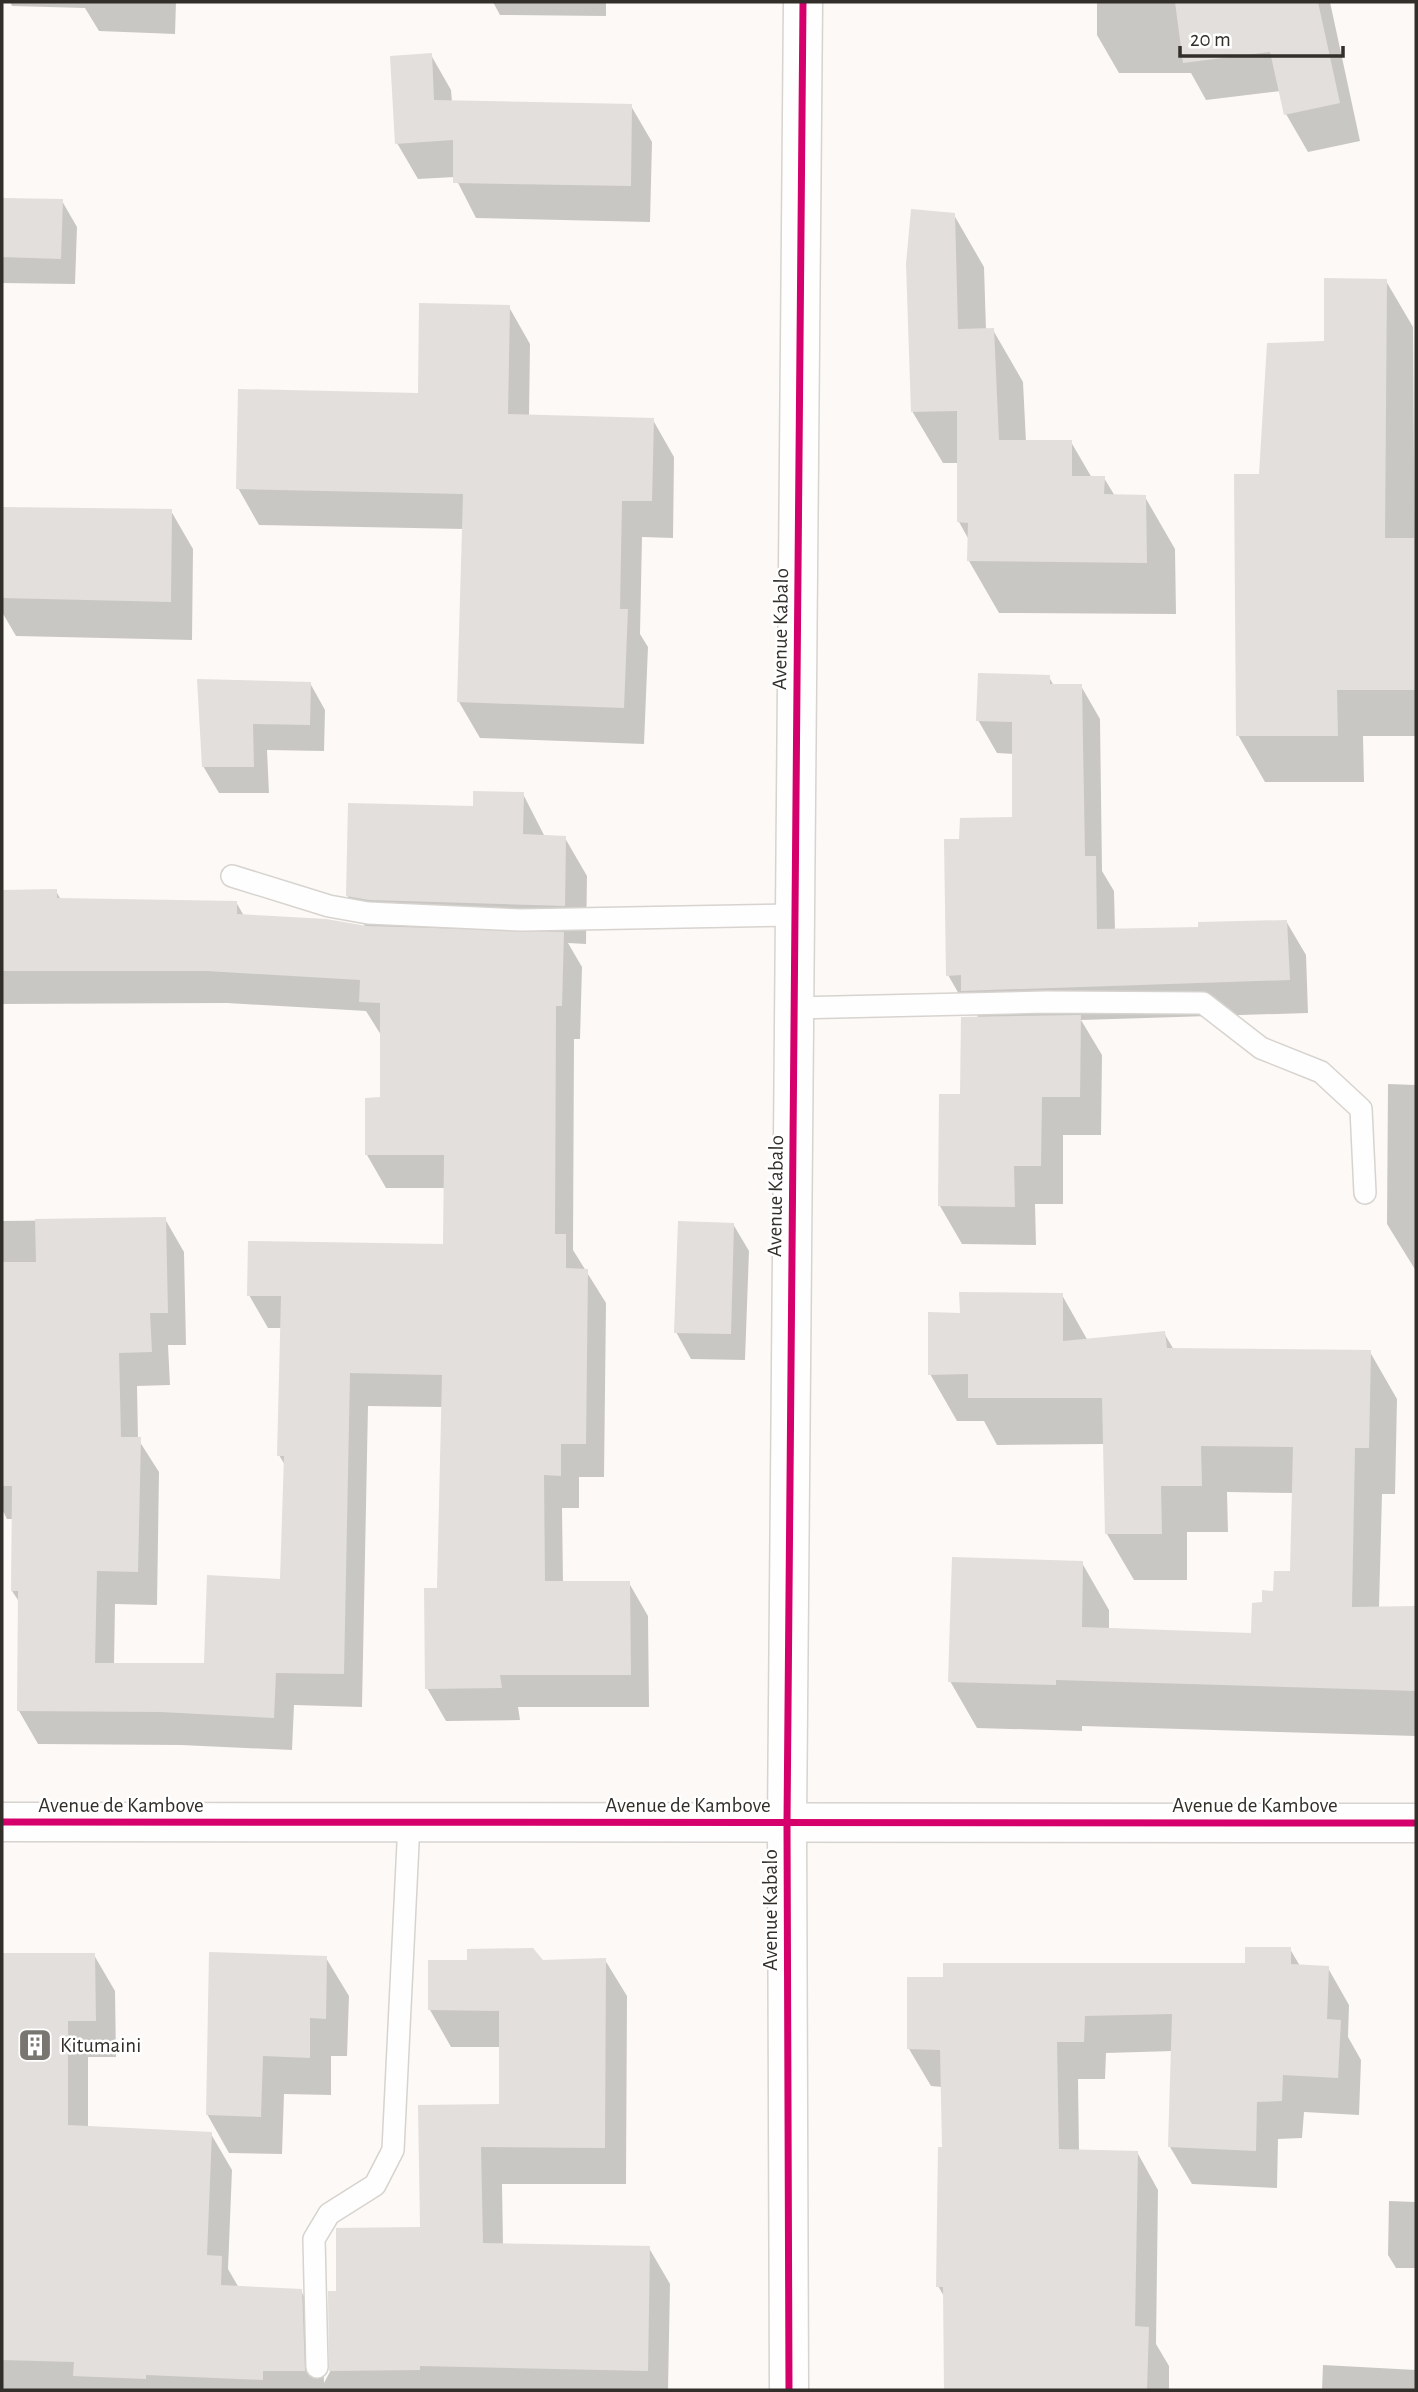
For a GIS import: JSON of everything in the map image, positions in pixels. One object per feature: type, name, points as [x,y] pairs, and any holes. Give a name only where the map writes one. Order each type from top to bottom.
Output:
[{"type":"street","name":"Avenue Kabalo","points":[[789,2390],[787,1823],[803,2]]},
{"type":"street","name":"Avenue de Kambove","points":[[2,1822],[1416,1823]]},
{"type":"lane","points":[[232,876],[330,906],[368,913],[521,920],[795,915]]},
{"type":"lane","points":[[794,1008],[1046,1002],[1203,1003],[1261,1048],[1321,1072],[1361,1109],[1365,1193]]},
{"type":"lane","points":[[317,2367],[314,2239],[329,2214],[375,2185],[393,2150],[409,1823]]},
{"type":"building","points":[[1175,2],[1318,2],[1340,103],[1284,115],[1270,52],[1183,63]]},
{"type":"building","points":[[432,53],[434,100],[632,104],[631,186],[453,183],[453,140],[395,144],[390,56]]},
{"type":"building","points":[[2,198],[63,199],[61,259],[2,257]]},
{"type":"building","points":[[911,209],[955,213],[958,329],[994,328],[999,440],[1072,440],[1072,476],[1105,476],[1104,494],[1146,495],[1147,563],[967,561],[968,523],[957,522],[957,411],[911,412],[906,264]]},
{"type":"building","points":[[1324,278],[1387,279],[1385,538],[1416,538],[1416,690],[1337,690],[1338,736],[1236,736],[1234,474],[1259,474],[1267,343],[1324,341]]},
{"type":"building","points":[[419,303],[510,305],[508,414],[654,418],[652,501],[622,501],[620,609],[628,609],[624,708],[457,702],[463,494],[236,489],[238,389],[418,393]]},
{"type":"building","points":[[2,507],[172,509],[171,602],[2,598]]},
{"type":"building","points":[[978,673],[1050,675],[1050,684],[1082,684],[1085,856],[1096,856],[1097,929],[1198,927],[1198,922],[1287,920],[1290,980],[961,991],[961,975],[946,976],[944,839],[959,839],[960,818],[1012,817],[1012,722],[976,721]]},
{"type":"building","points":[[197,679],[311,682],[310,725],[253,724],[254,767],[202,767]]},
{"type":"building","points":[[473,791],[524,792],[523,834],[566,836],[565,906],[369,900],[346,896],[348,803],[473,806]]},
{"type":"building","points":[[57,889],[57,898],[237,901],[237,914],[326,919],[367,926],[564,932],[562,1006],[556,1006],[555,1234],[566,1234],[566,1268],[588,1269],[586,1444],[561,1444],[561,1476],[544,1475],[545,1581],[630,1581],[631,1675],[500,1675],[502,1688],[425,1689],[424,1588],[437,1588],[442,1375],[350,1373],[344,1674],[276,1673],[274,1718],[161,1712],[17,1711],[18,1591],[11,1591],[12,1486],[2,1486],[2,1262],[36,1262],[35,1219],[166,1217],[168,1313],[150,1313],[152,1352],[119,1353],[121,1437],[141,1437],[138,1572],[97,1571],[95,1663],[204,1663],[207,1575],[280,1579],[284,1456],[277,1456],[281,1296],[247,1296],[248,1241],[443,1244],[444,1155],[365,1155],[365,1098],[380,1097],[380,1003],[359,1002],[360,980],[207,971],[2,971],[2,890]]},
{"type":"building","points":[[1081,1015],[1080,1097],[1042,1097],[1041,1166],[1014,1166],[1015,1207],[938,1206],[939,1094],[960,1094],[961,1017]]},
{"type":"building","points":[[678,1221],[734,1223],[731,1334],[674,1333]]},
{"type":"building","points":[[959,1292],[1063,1293],[1063,1341],[1165,1331],[1167,1348],[1371,1350],[1369,1448],[1355,1448],[1352,1607],[1416,1606],[1416,1691],[1056,1680],[1056,1685],[948,1682],[952,1557],[1083,1561],[1082,1627],[1251,1633],[1252,1603],[1262,1602],[1262,1590],[1273,1591],[1274,1571],[1290,1571],[1293,1447],[1201,1446],[1202,1486],[1161,1486],[1162,1534],[1105,1534],[1102,1398],[968,1398],[968,1374],[928,1375],[928,1312],[960,1313]]},
{"type":"building","points":[[1245,1947],[1291,1947],[1291,1964],[1329,1966],[1327,2019],[1341,2020],[1338,2078],[1283,2075],[1282,2101],[1257,2102],[1256,2151],[1168,2147],[1172,2014],[1085,2016],[1084,2042],[1057,2042],[1059,2149],[1138,2151],[1135,2326],[1149,2327],[1147,2390],[944,2390],[943,2287],[936,2287],[938,2147],[942,2147],[940,2050],[907,2049],[907,1977],[943,1977],[943,1963],[1245,1963]]},
{"type":"building","points":[[533,1948],[543,1960],[606,1958],[605,2148],[481,2147],[483,2243],[650,2246],[648,2371],[420,2366],[420,2370],[329,2371],[328,2291],[336,2291],[336,2228],[420,2227],[418,2105],[499,2104],[499,2011],[428,2010],[428,1960],[467,1960],[467,1949]]},
{"type":"building","points":[[209,1952],[327,1956],[326,2019],[310,2018],[310,2058],[263,2056],[261,2117],[206,2115]]},
{"type":"building","points":[[2,1953],[95,1953],[96,2021],[68,2021],[68,2125],[212,2132],[207,2255],[222,2256],[221,2285],[302,2289],[305,2371],[263,2371],[263,2380],[146,2375],[146,2379],[73,2376],[74,2362],[2,2360]]},
{"type":"cycle path","points":[[789,2390],[787,1823],[803,2]]},
{"type":"cycle path","points":[[2,1822],[1416,1823]]},
{"type":"place","name":"Kitumaini","points":[[35,2045]]}]
